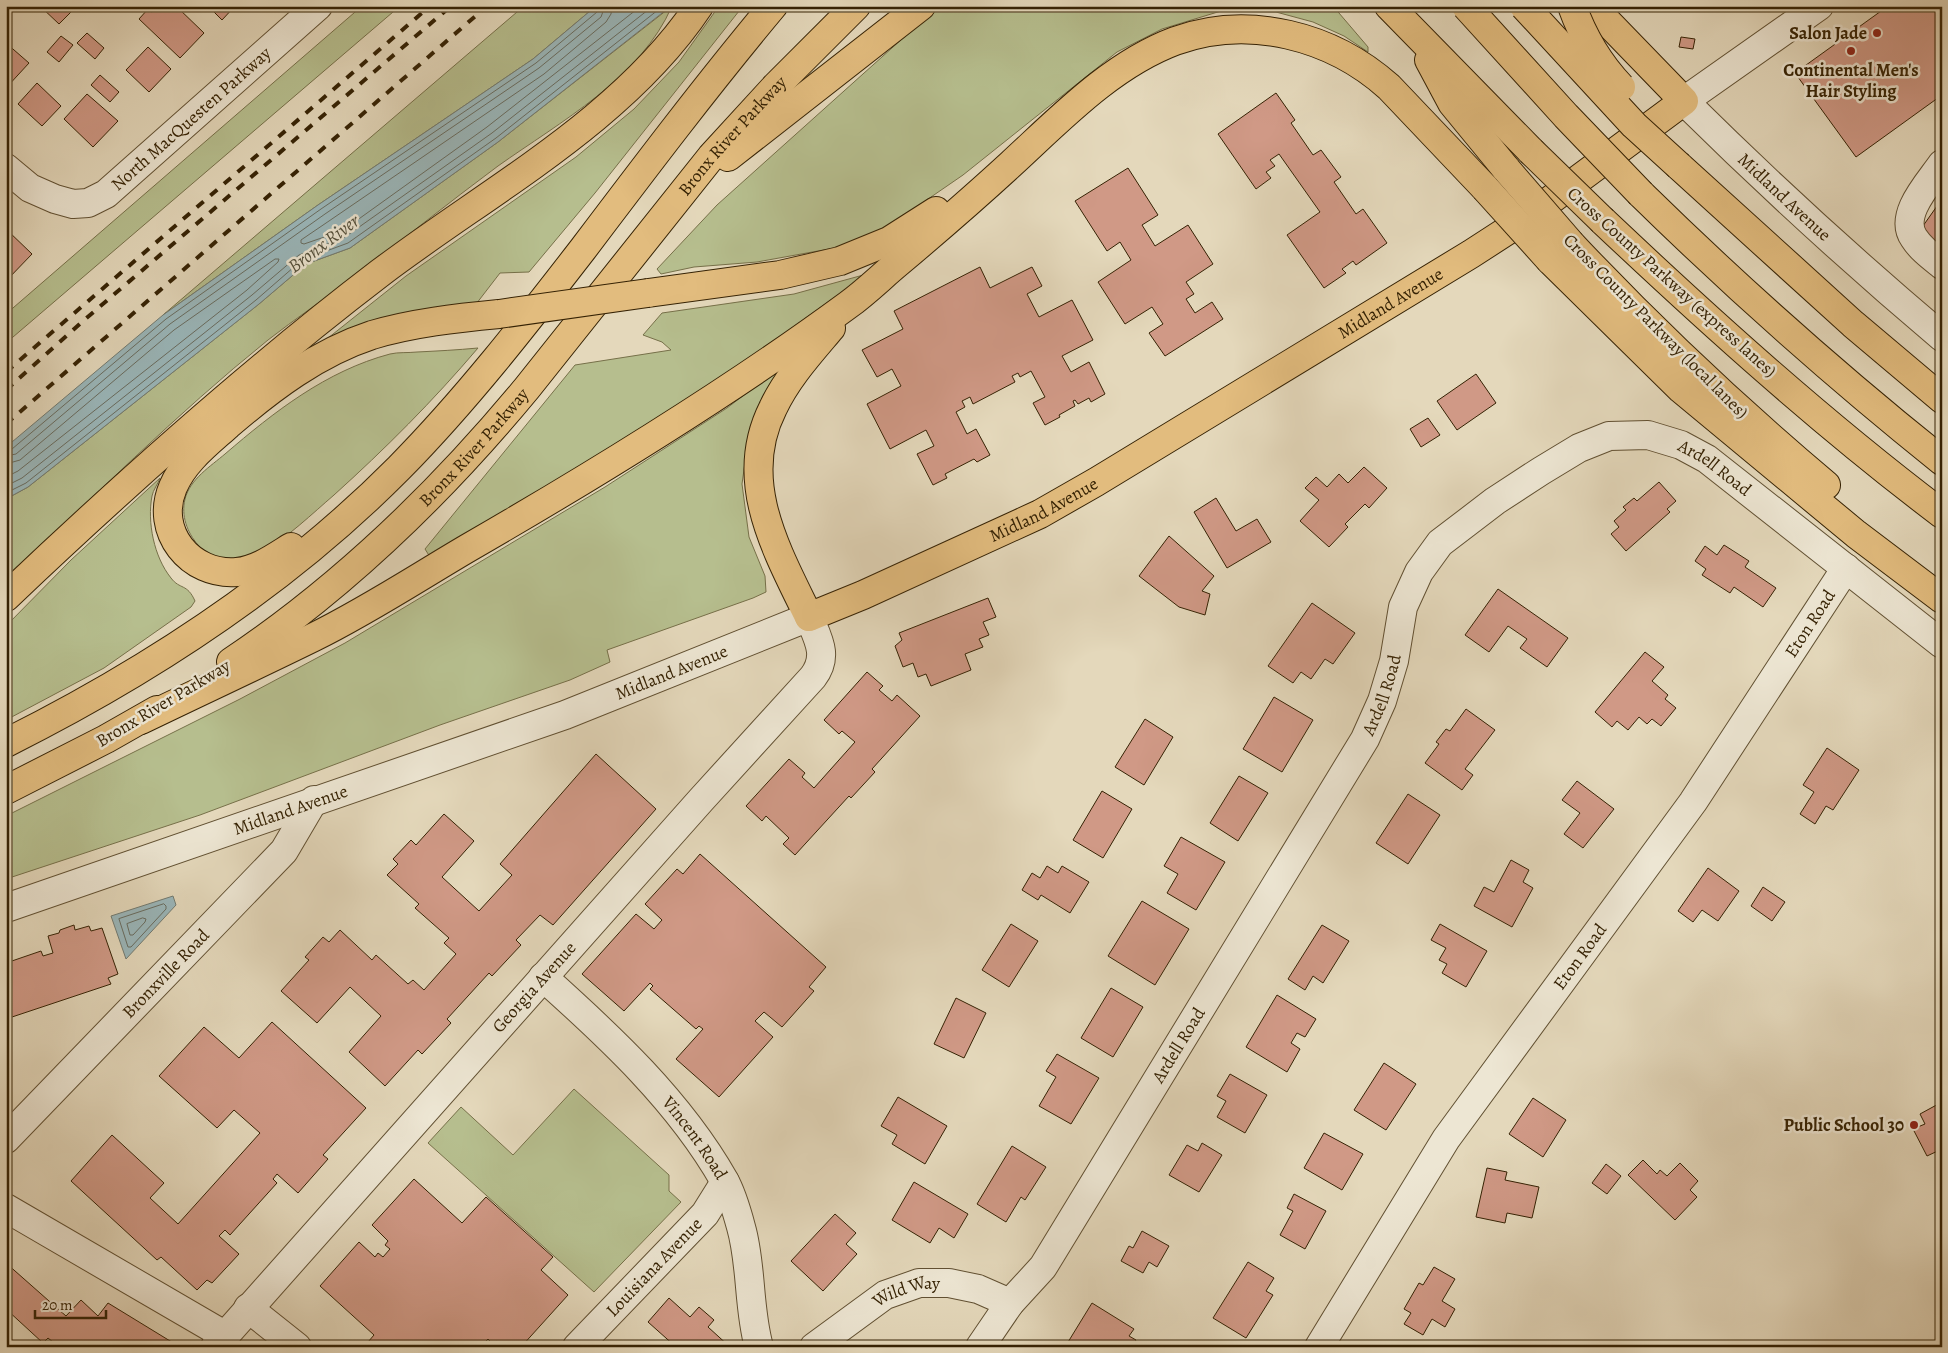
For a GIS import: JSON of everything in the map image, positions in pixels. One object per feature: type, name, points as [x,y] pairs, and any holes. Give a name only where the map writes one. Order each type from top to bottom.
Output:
[{"type":"main road","points":[[6,597],[95,513],[210,410],[266,363],[383,271],[587,123],[624,93],[649,69],[699,6]]},
{"type":"main road","points":[[6,743],[128,678],[200,632],[300,557],[367,499],[427,439],[483,375],[721,69],[773,6]]},
{"type":"main road","name":"Bronx River Parkway","points":[[6,790],[141,720],[204,680],[277,629],[376,547],[468,457],[516,402],[678,197],[776,86],[856,6]]},
{"type":"main road","points":[[678,197],[921,6]]},
{"type":"main road","points":[[1389,6],[1415,34]]},
{"type":"main road","points":[[1466,6],[1566,116],[1641,194],[1751,299],[1823,363],[1942,461]]},
{"type":"main road","points":[[1524,6],[1634,125],[1685,162],[1731,200],[1758,239],[1853,324],[1942,399]]},
{"type":"main road","points":[[1572,6],[1583,33],[1602,65],[1685,162]]},
{"type":"main road","points":[[1592,6],[1684,101]]},
{"type":"main road","points":[[367,499],[258,566],[239,572],[209,569],[191,559],[183,552],[172,535],[168,516],[173,486],[191,460],[243,412],[295,372],[326,354],[372,335],[407,327],[780,275],[857,255],[889,241],[925,220],[1063,116],[1120,70],[1155,50],[1191,36],[1244,29],[1282,33],[1318,43],[1374,73],[1394,92],[1550,260],[1680,390],[1856,534],[1942,599]]},
{"type":"main road","name":"Cross County Parkway (express lanes)","points":[[1415,34],[1603,221],[1732,340],[1942,514]]},
{"type":"main road","name":"Cross County Parkway (local lanes)","points":[[1415,34],[1452,103],[1571,244],[1666,340],[1767,435],[1846,502],[1942,579]]},
{"type":"main road","name":"Midland Avenue","points":[[809,617],[863,595],[1040,514],[1096,482],[1471,254],[1525,219],[1684,101]]},
{"type":"main road","points":[[141,720],[318,635],[522,517],[697,409],[851,302],[952,219],[1063,116]]},
{"type":"main road","points":[[809,617],[779,556],[764,516],[759,477],[759,456],[765,426],[783,390],[851,302]]},
{"type":"street","name":"North MacQuesten Parkway","points":[[6,168],[30,188],[55,199],[73,204],[88,203],[106,194],[318,6]]},
{"type":"street","points":[[1684,101],[1818,6]]},
{"type":"street","name":"Midland Avenue","points":[[1684,101],[1800,213],[1942,337]]},
{"type":"street","points":[[1942,164],[1915,204],[1908,226],[1918,245],[1942,265]]},
{"type":"street","name":"Ardell Road","points":[[980,1347],[1010,1303],[1043,1268],[1365,739],[1382,701],[1394,661],[1403,607],[1419,572],[1440,543],[1495,501],[1580,448],[1609,436],[1648,435],[1682,445],[1707,459],[1942,644]]},
{"type":"street","name":"Eton Road","points":[[1319,1347],[1446,1139],[1693,802],[1846,568]]},
{"type":"street","name":"Midland Avenue","points":[[6,908],[564,715],[809,617]]},
{"type":"street","name":"Georgia Avenue","points":[[220,1341],[816,672],[821,663],[821,651],[809,617]]},
{"type":"street","name":"Bronxville Road","points":[[6,1138],[284,851],[314,800]]},
{"type":"street","name":"Vincent Road","points":[[543,977],[650,1079],[692,1131],[725,1182],[742,1228],[753,1320],[759,1347]]},
{"type":"street","name":"Louisiana Avenue","points":[[577,1347],[705,1214],[725,1182]]},
{"type":"street","points":[[6,1208],[220,1341]]},
{"type":"street","name":"Wild Way","points":[[814,1347],[885,1295],[919,1283],[948,1283],[978,1289],[1010,1303]]},
{"type":"street","points":[[248,1308],[297,1347]]},
{"type":"green space","points":[[362,6],[400,6],[6,343],[6,314]]},
{"type":"green space","points":[[524,6],[596,6],[533,59],[318,205],[163,315]]},
{"type":"green space","points":[[672,6],[658,32],[620,77],[572,115],[498,166],[350,280],[268,340],[167,427],[6,579],[6,499],[28,487],[259,304],[306,264],[350,248],[498,142]]},
{"type":"green space","points":[[719,6],[743,6],[595,193],[529,272],[500,273],[473,308],[318,346],[406,276],[576,157],[634,109],[679,62]]},
{"type":"green space","points":[[942,6],[1333,6],[1368,47],[1368,52],[1344,36],[1313,22],[1276,12],[1221,11],[1162,29],[1117,52],[963,175],[886,228],[840,247],[757,262],[694,267],[661,274],[657,269],[717,205],[912,30]]},
{"type":"green space","points":[[867,274],[757,353],[659,419],[430,557],[425,549],[575,365],[671,350],[662,342],[643,335],[662,313],[794,294]]},
{"type":"green space","points":[[478,348],[426,406],[372,460],[308,518],[271,547],[246,558],[228,559],[204,551],[194,540],[184,518],[185,499],[191,485],[202,473],[282,408],[323,382],[367,361],[390,354]]},
{"type":"green space","points":[[783,365],[749,434],[742,484],[749,537],[765,576],[766,592],[607,650],[610,662],[570,680],[440,725],[200,815],[6,879],[6,816],[240,699],[345,643],[605,487],[727,408]]},
{"type":"green space","points":[[160,478],[153,494],[150,517],[156,550],[165,570],[174,582],[189,591],[195,601],[191,607],[104,668],[6,720],[6,626],[71,560]]},
{"type":"green space","points":[[574,1089],[669,1175],[669,1191],[681,1202],[594,1292],[428,1143],[461,1107],[513,1155]]},
{"type":"water","name":"Bronx River","points":[[596,6],[671,6],[498,142],[350,248],[306,264],[259,304],[28,487],[6,499],[6,447],[163,315],[318,205],[533,59]]},
{"type":"water","points":[[173,896],[176,905],[126,959],[111,916]]},
{"type":"building","points":[[40,6],[77,6],[59,24]]},
{"type":"building","points":[[158,6],[176,6],[204,33],[180,58],[139,19],[148,9],[152,12]]},
{"type":"building","points":[[208,6],[235,6],[222,20]]},
{"type":"building","points":[[1888,6],[1942,6],[1942,95],[1856,157],[1795,73]]},
{"type":"building","points":[[87,33],[104,48],[95,59],[77,43]]},
{"type":"building","points":[[61,36],[73,45],[59,62],[47,52]]},
{"type":"building","points":[[1681,37],[1695,39],[1693,49],[1679,47]]},
{"type":"building","points":[[6,43],[29,63],[6,88]]},
{"type":"building","points":[[148,47],[171,69],[149,92],[126,70]]},
{"type":"building","points":[[100,75],[119,92],[110,102],[91,85]]},
{"type":"building","points":[[37,83],[61,106],[42,126],[18,104]]},
{"type":"building","points":[[1276,93],[1295,120],[1291,123],[1313,155],[1321,150],[1341,177],[1334,182],[1356,214],[1363,209],[1387,243],[1356,265],[1353,261],[1342,269],[1346,273],[1324,288],[1287,235],[1320,212],[1279,154],[1270,160],[1275,166],[1266,172],[1271,178],[1256,189],[1218,134]]},
{"type":"building","points":[[87,94],[118,121],[93,147],[64,119]]},
{"type":"building","points":[[1128,168],[1158,215],[1142,225],[1155,246],[1188,225],[1213,264],[1186,282],[1194,294],[1186,299],[1195,313],[1212,302],[1223,319],[1165,356],[1149,333],[1163,324],[1152,307],[1125,324],[1098,282],[1131,260],[1120,242],[1107,251],[1075,201]]},
{"type":"building","points":[[1942,199],[1942,249],[1918,233]]},
{"type":"building","points":[[6,229],[32,254],[6,281]]},
{"type":"building","points":[[980,267],[990,288],[1032,267],[1042,286],[1027,294],[1039,317],[1072,300],[1093,340],[1062,356],[1071,372],[1089,362],[1105,394],[1091,402],[1089,398],[1078,404],[1075,400],[1073,401],[1075,406],[1045,425],[1033,403],[1045,397],[1031,371],[1020,377],[1018,373],[1012,376],[1015,382],[973,404],[970,397],[962,401],[965,407],[956,412],[967,434],[976,429],[990,455],[977,462],[974,459],[945,474],[947,478],[933,485],[917,454],[934,446],[926,430],[890,449],[867,404],[901,386],[892,369],[877,377],[862,350],[903,329],[894,311]]},
{"type":"building","points":[[1476,374],[1496,403],[1457,430],[1437,401]]},
{"type":"building","points":[[1428,418],[1440,435],[1421,447],[1410,429]]},
{"type":"building","points":[[1364,467],[1387,488],[1369,508],[1365,504],[1345,524],[1348,527],[1329,547],[1300,521],[1319,500],[1305,488],[1316,477],[1327,487],[1339,474],[1348,483]]},
{"type":"building","points":[[1659,482],[1676,501],[1667,509],[1670,512],[1626,551],[1611,534],[1619,527],[1614,521],[1626,510],[1623,507],[1634,498],[1637,501]]},
{"type":"building","points":[[1216,498],[1236,531],[1257,519],[1271,542],[1227,568],[1194,512]]},
{"type":"building","points":[[1169,536],[1214,576],[1202,591],[1210,594],[1205,615],[1179,607],[1139,576]]},
{"type":"building","points":[[1724,545],[1749,561],[1745,567],[1776,588],[1763,607],[1734,587],[1730,593],[1702,575],[1706,569],[1695,561],[1705,546],[1717,555]]},
{"type":"building","points":[[1498,589],[1568,638],[1547,667],[1520,648],[1527,639],[1508,626],[1489,652],[1465,635]]},
{"type":"building","points":[[988,598],[996,617],[983,622],[989,635],[979,639],[983,647],[965,654],[971,670],[931,686],[926,674],[918,677],[913,663],[903,667],[895,646],[902,640],[899,633]]},
{"type":"building","points":[[1312,603],[1355,633],[1333,664],[1325,659],[1311,679],[1301,672],[1293,683],[1268,666]]},
{"type":"building","points":[[1645,652],[1664,667],[1652,681],[1668,695],[1665,699],[1676,708],[1661,726],[1652,719],[1647,724],[1639,717],[1628,730],[1617,721],[1612,727],[1595,712]]},
{"type":"building","points":[[867,672],[883,686],[879,690],[892,701],[897,695],[920,716],[872,769],[875,772],[851,798],[849,796],[795,855],[783,844],[789,838],[766,816],[762,821],[746,806],[789,759],[805,773],[802,777],[814,788],[855,742],[842,731],[839,734],[824,720]]},
{"type":"building","points":[[1274,697],[1313,720],[1282,772],[1243,749]]},
{"type":"building","points":[[1466,709],[1495,730],[1465,769],[1473,775],[1462,790],[1425,763],[1439,744],[1436,742],[1446,729],[1450,731]]},
{"type":"building","points":[[1145,719],[1173,737],[1144,785],[1115,767]]},
{"type":"building","points":[[1827,748],[1859,770],[1833,810],[1826,806],[1815,824],[1800,814],[1814,792],[1803,785]]},
{"type":"building","points":[[596,754],[656,809],[553,925],[540,915],[516,940],[521,945],[492,976],[489,973],[447,1019],[451,1023],[422,1054],[418,1050],[385,1086],[349,1052],[381,1016],[350,987],[317,1023],[281,991],[309,960],[305,957],[323,937],[329,942],[340,930],[372,960],[376,955],[408,984],[413,980],[424,990],[456,954],[444,943],[449,938],[415,908],[419,904],[387,875],[398,864],[393,859],[411,840],[416,845],[444,814],[474,841],[442,877],[479,911],[512,875],[500,864]]},
{"type":"building","points":[[1239,776],[1268,793],[1238,841],[1210,823]]},
{"type":"building","points":[[1577,781],[1614,809],[1583,848],[1564,834],[1580,813],[1562,800]]},
{"type":"building","points":[[1102,791],[1132,809],[1103,858],[1073,840]]},
{"type":"building","points":[[1408,794],[1440,815],[1408,864],[1376,843]]},
{"type":"building","points":[[1181,837],[1225,862],[1196,910],[1167,893],[1178,874],[1164,866]]},
{"type":"building","points":[[700,854],[826,967],[809,987],[814,991],[782,1027],[764,1012],[755,1021],[773,1037],[719,1097],[676,1059],[703,1029],[699,1026],[696,1029],[650,989],[653,986],[650,983],[624,1011],[582,974],[636,914],[654,929],[662,920],[645,904],[677,869],[683,874]]},
{"type":"building","points":[[1511,860],[1529,870],[1523,882],[1533,888],[1512,927],[1474,906],[1484,887],[1494,892]]},
{"type":"building","points":[[1047,866],[1058,873],[1062,866],[1089,882],[1070,913],[1041,895],[1038,900],[1022,890],[1032,873],[1040,878]]},
{"type":"building","points":[[1708,868],[1739,891],[1718,921],[1702,910],[1693,922],[1678,911]]},
{"type":"building","points":[[1763,887],[1785,902],[1772,921],[1751,906]]},
{"type":"building","points":[[1142,901],[1189,929],[1155,985],[1108,956]]},
{"type":"building","points":[[1011,924],[1038,941],[1009,987],[982,970]]},
{"type":"building","points":[[1440,924],[1487,951],[1466,987],[1442,973],[1447,964],[1439,960],[1446,948],[1431,940]]},
{"type":"building","points":[[74,925],[75,930],[89,926],[91,931],[102,928],[118,974],[108,978],[111,984],[6,1019],[6,963],[41,951],[43,956],[53,953],[48,936],[59,933],[60,930]]},
{"type":"building","points":[[1322,925],[1349,941],[1323,983],[1313,976],[1305,990],[1288,979]]},
{"type":"building","points":[[1111,988],[1143,1007],[1113,1057],[1081,1038]]},
{"type":"building","points":[[1277,995],[1316,1019],[1305,1037],[1297,1033],[1291,1043],[1300,1049],[1287,1072],[1246,1047]]},
{"type":"building","points":[[956,998],[986,1013],[964,1058],[934,1044]]},
{"type":"building","points":[[272,1022],[366,1108],[323,1155],[328,1159],[298,1193],[277,1174],[273,1179],[277,1183],[230,1235],[225,1230],[219,1236],[239,1254],[212,1283],[207,1280],[197,1290],[161,1257],[157,1260],[71,1181],[112,1135],[164,1183],[150,1198],[178,1224],[260,1133],[234,1110],[217,1128],[159,1076],[204,1027],[239,1058]]},
{"type":"building","points":[[1057,1054],[1099,1078],[1071,1124],[1039,1106],[1056,1077],[1046,1071]]},
{"type":"building","points":[[1384,1063],[1416,1084],[1386,1130],[1354,1110]]},
{"type":"building","points":[[1230,1074],[1267,1095],[1245,1133],[1217,1117],[1226,1101],[1217,1096]]},
{"type":"building","points":[[898,1097],[947,1126],[925,1164],[892,1144],[897,1135],[881,1126]]},
{"type":"building","points":[[1533,1098],[1566,1120],[1543,1157],[1509,1134]]},
{"type":"building","points":[[1942,1102],[1942,1149],[1927,1156],[1913,1129],[1925,1124],[1920,1114]]},
{"type":"building","points":[[1324,1133],[1363,1154],[1342,1190],[1304,1168]]},
{"type":"building","points":[[1202,1143],[1222,1155],[1199,1192],[1169,1175],[1187,1145],[1198,1151]]},
{"type":"building","points":[[1012,1146],[1046,1167],[1025,1200],[1021,1197],[1006,1222],[977,1204]]},
{"type":"building","points":[[1643,1160],[1657,1174],[1660,1170],[1667,1176],[1680,1163],[1698,1181],[1690,1190],[1697,1197],[1675,1220],[1628,1175]]},
{"type":"building","points":[[1606,1164],[1621,1176],[1607,1194],[1592,1183]]},
{"type":"building","points":[[1487,1168],[1507,1172],[1505,1180],[1539,1187],[1532,1218],[1507,1213],[1505,1223],[1476,1217]]},
{"type":"building","points":[[414,1179],[462,1223],[486,1197],[553,1257],[541,1270],[568,1295],[521,1347],[503,1347],[496,1341],[493,1344],[488,1339],[482,1347],[373,1347],[368,1342],[374,1335],[320,1286],[359,1242],[375,1257],[378,1253],[383,1257],[390,1249],[385,1245],[388,1241],[372,1225]]},
{"type":"building","points":[[914,1182],[968,1214],[954,1238],[939,1228],[930,1243],[892,1220]]},
{"type":"building","points":[[1294,1194],[1326,1211],[1305,1249],[1280,1235],[1293,1211],[1287,1208]]},
{"type":"building","points":[[835,1214],[856,1233],[846,1244],[857,1254],[823,1291],[791,1261]]},
{"type":"building","points":[[1142,1231],[1169,1246],[1157,1267],[1149,1262],[1143,1273],[1121,1261],[1129,1246],[1133,1248]]},
{"type":"building","points":[[1248,1262],[1274,1278],[1266,1291],[1273,1295],[1246,1338],[1213,1318]]},
{"type":"building","points":[[6,1263],[66,1316],[81,1300],[98,1316],[108,1303],[175,1344],[172,1347],[59,1347],[48,1338],[43,1343],[6,1309]]},
{"type":"building","points":[[1434,1267],[1455,1279],[1442,1301],[1455,1309],[1445,1327],[1432,1319],[1423,1335],[1404,1324],[1411,1313],[1404,1309],[1419,1283],[1423,1285]]},
{"type":"building","points":[[669,1298],[690,1317],[699,1307],[714,1320],[708,1327],[730,1347],[676,1347],[648,1322]]},
{"type":"building","points":[[1092,1303],[1134,1329],[1129,1336],[1136,1340],[1132,1347],[1065,1347]]},
{"type":"railway","points":[[6,372],[430,6]]},
{"type":"railway","points":[[6,390],[83,321],[451,6]]},
{"type":"railway","points":[[6,424],[487,6]]},
{"type":"place","name":"Salon Jade","points":[[1877,33]]},
{"type":"place","name":"Continental Men's Hair Styling","points":[[1851,51]]},
{"type":"place","name":"Public School 30","points":[[1914,1125]]}]
